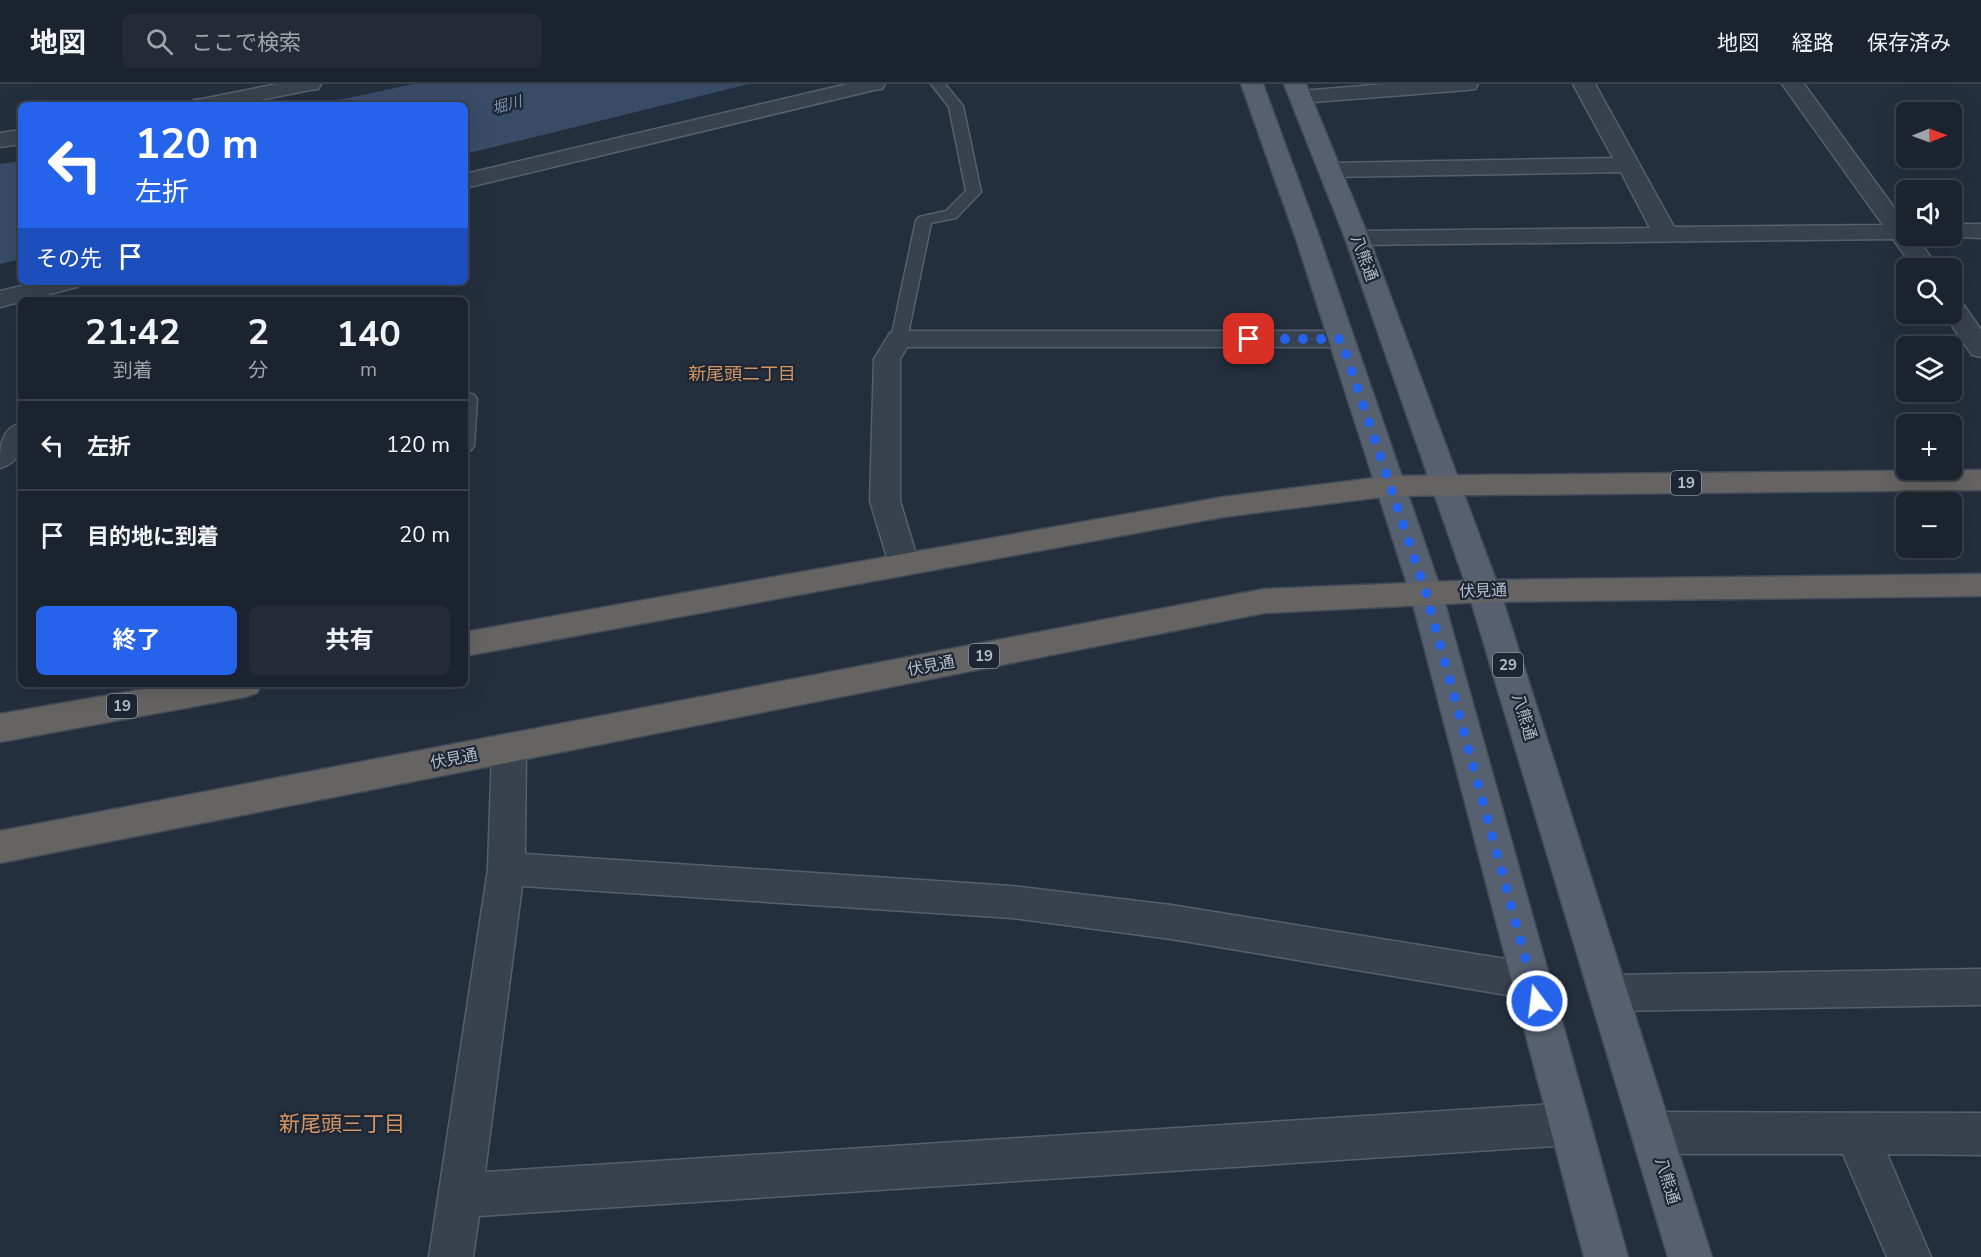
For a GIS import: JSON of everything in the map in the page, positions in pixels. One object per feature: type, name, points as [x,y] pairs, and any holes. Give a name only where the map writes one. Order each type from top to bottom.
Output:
[{"type":"highway","name":"19","points":[[468,643],[1223,507],[1390,486],[1981,480]]},
{"type":"highway","name":"伏見通","points":[[0,848],[1264,602],[1484,591],[1981,585]]},
{"type":"highway","name":"19","points":[[0,728],[228,687]]},
{"type":"main road","points":[[1252,84],[1426,593],[1606,1257]]},
{"type":"main road","name":"八熊通","points":[[1298,90],[1357,238],[1484,591],[1690,1257]]},
{"type":"street","points":[[217,102],[310,84]]},
{"type":"street","points":[[468,181],[874,84]]},
{"type":"street","points":[[1298,90],[1467,84]]},
{"type":"street","points":[[1584,84],[1666,234]]},
{"type":"street","points":[[1793,84],[1896,221]]},
{"type":"street","points":[[0,140],[18,137]]},
{"type":"street","points":[[1330,170],[1628,165]]},
{"type":"street","points":[[1962,231],[1981,231]]},
{"type":"street","points":[[1357,238],[1896,232]]},
{"type":"street","points":[[0,299],[54,290]]},
{"type":"street","points":[[1962,321],[1981,349]]},
{"type":"street","points":[[904,564],[885,501],[887,360],[899,339],[1341,339]]},
{"type":"street","points":[[0,458],[18,436]]},
{"type":"street","points":[[451,1257],[506,869],[509,748]]},
{"type":"street","points":[[506,869],[1012,902],[1171,922],[1532,981]]},
{"type":"street","points":[[1609,993],[1981,987]]},
{"type":"street","points":[[460,1196],[1570,1124]]},
{"type":"street","points":[[1652,1133],[1981,1134]]},
{"type":"street","points":[[1856,1134],[1909,1257]]},
{"type":"lane","points":[[899,339],[924,220],[951,215],[974,192],[956,106],[938,84]]},
{"type":"water","name":"堀川","points":[[414,84],[749,84],[468,153],[468,102],[329,102]]},
{"type":"water","points":[[18,161],[18,260],[0,264],[0,164]]},
{"type":"district","name":"新尾頭二丁目","points":[[742,374]]},
{"type":"district","name":"新尾頭三丁目","points":[[342,1124]]},
{"type":"route","points":[[1249,339],[1341,339],[1426,593],[1537,1001]]}]
